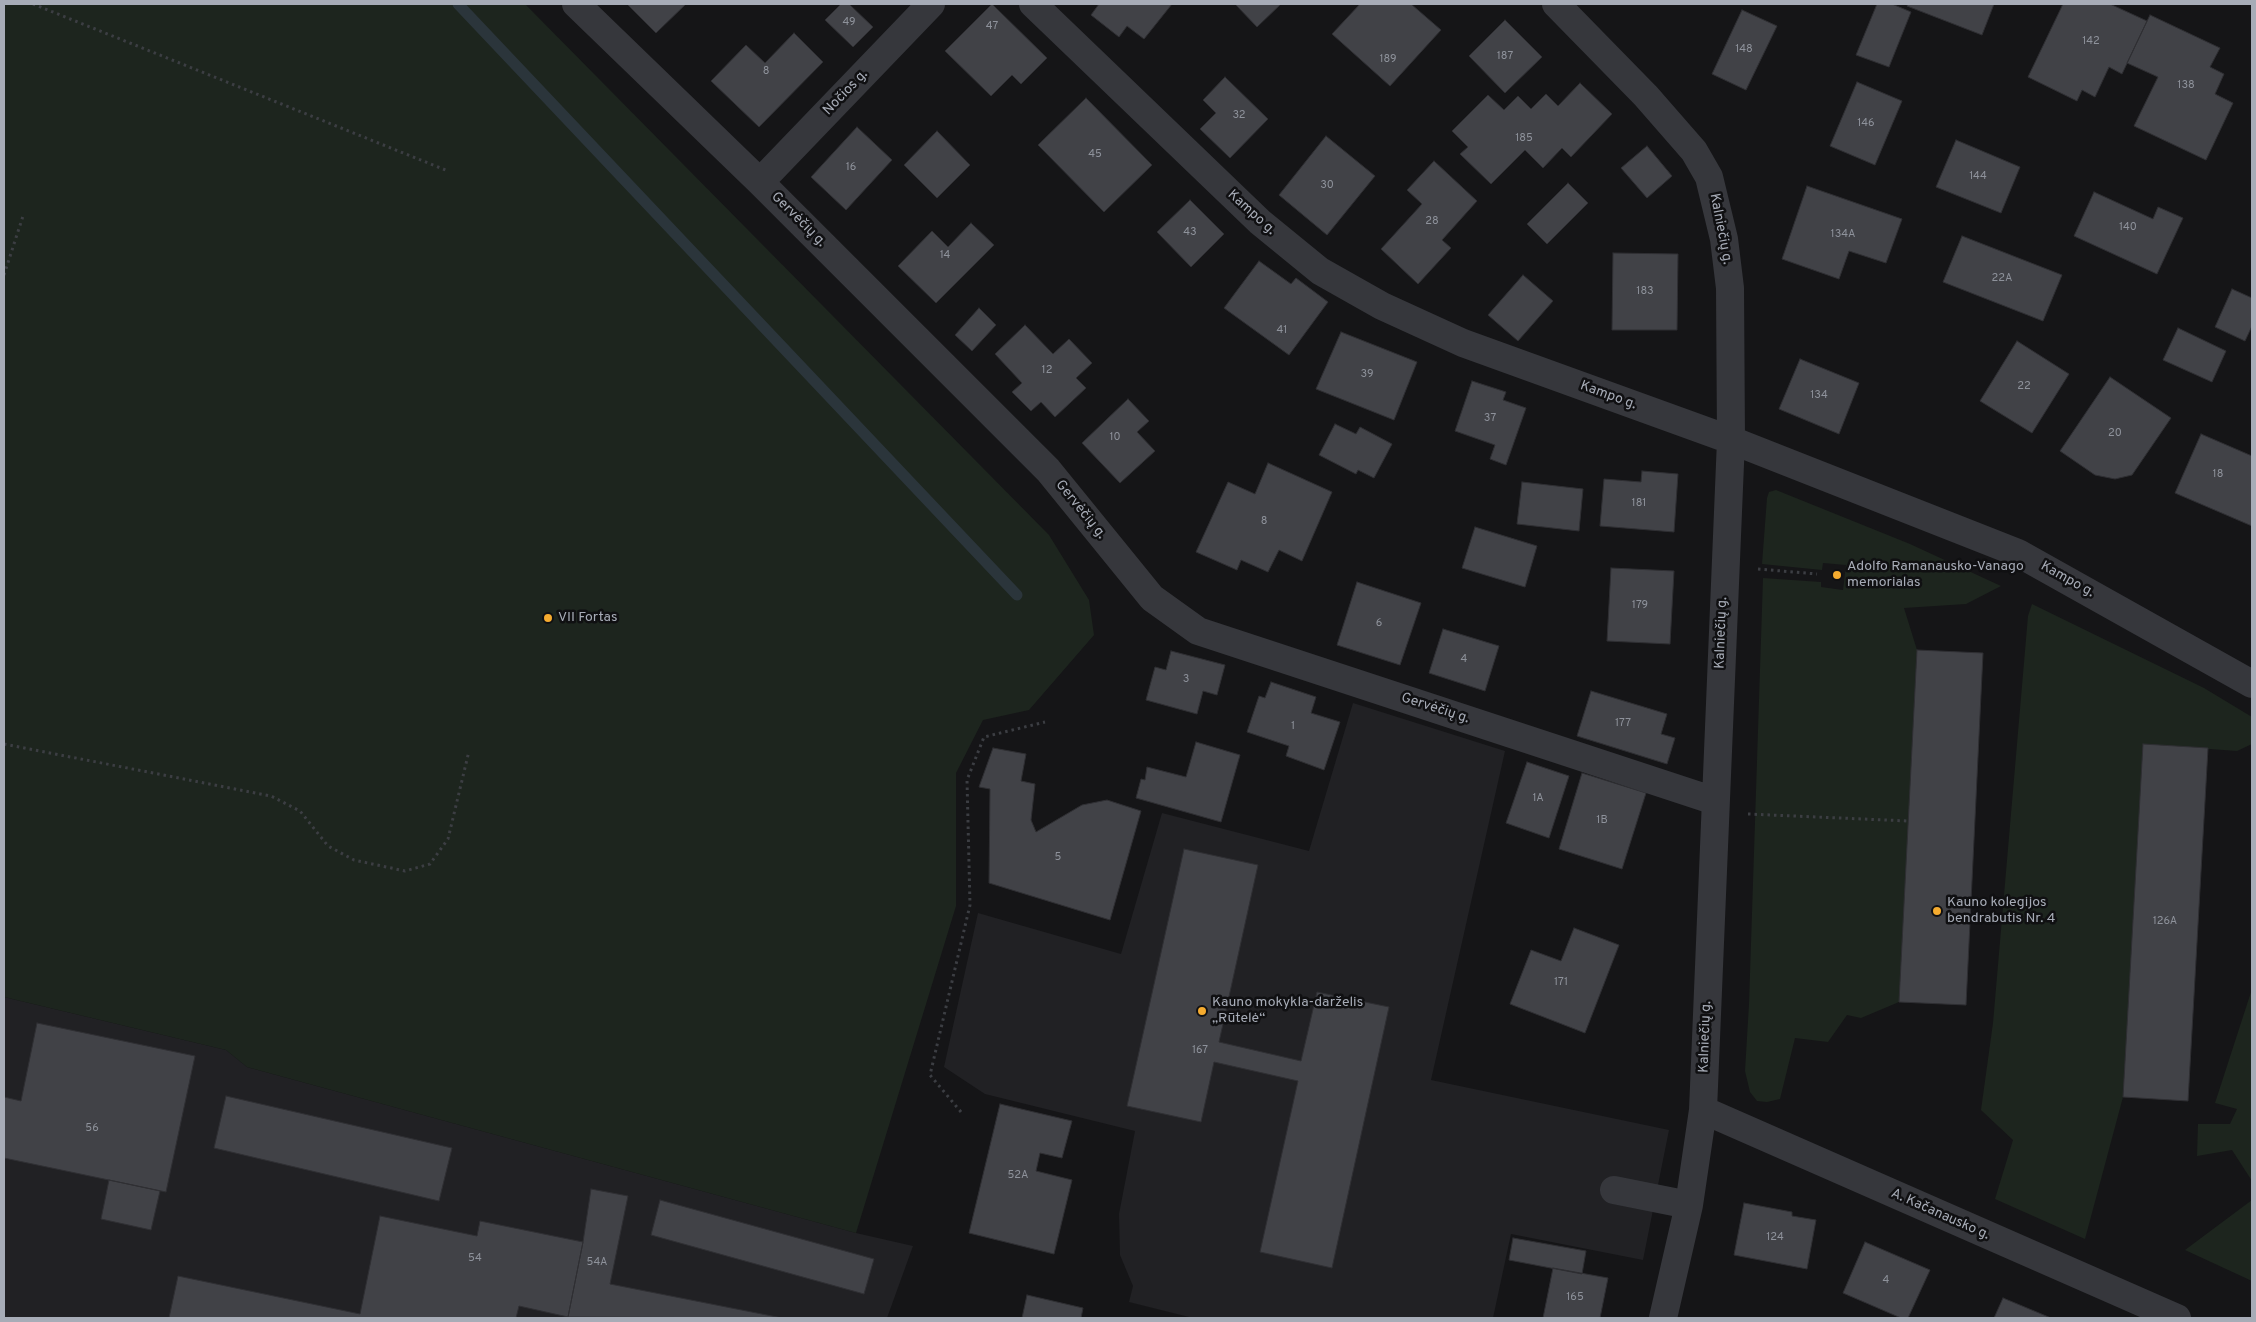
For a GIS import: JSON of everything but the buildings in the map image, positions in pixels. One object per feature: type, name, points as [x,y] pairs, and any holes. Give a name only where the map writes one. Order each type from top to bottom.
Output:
[{"type":"street","name":"Gervėčių g.","points":[[576,4],[760,182],[1048,470],[1152,598],[1198,631],[1715,807]]},
{"type":"street","name":"Nočios g.","points":[[760,182],[932,4]]},
{"type":"street","name":"Kampo g.","points":[[1033,4],[1260,222],[1320,271],[1382,306],[1463,343],[1731,440],[2018,553],[2252,684]]},
{"type":"street","name":"Kalniečių g.","points":[[1556,4],[1675,127],[1694,151],[1709,177],[1724,239],[1730,288],[1731,440],[1703,1110],[1689,1205],[1663,1318]]},
{"type":"street","name":"A. Kačanausko g.","points":[[1703,1110],[2177,1318]]},
{"type":"street","points":[[1614,1190],[1689,1205]]},
{"type":"path","points":[[34,4],[448,171]]},
{"type":"path","points":[[4,275],[23,216]]},
{"type":"path","points":[[1725,567],[1817,574]]},
{"type":"path","points":[[961,1112],[930,1074],[970,905],[967,780],[984,737],[1045,722]]},
{"type":"path","points":[[4,744],[271,796],[300,811],[328,846],[354,860],[405,871],[430,864],[448,839],[469,752]]},
{"type":"path","points":[[1715,807],[1908,821]]},
{"type":"shaded area","name":"VII Fortas","points":[[4,4],[525,4],[1049,535],[1089,600],[1094,635],[1029,710],[983,720],[956,773],[956,906],[856,1233],[247,1067],[226,1050],[4,997]]},
{"type":"shaded area","points":[[1776,490],[1910,544],[2001,586],[1966,604],[1904,608],[1917,650],[1899,1002],[1861,1018],[1847,1015],[1828,1042],[1795,1038],[1780,1099],[1767,1102],[1757,1101],[1750,1092],[1745,1071],[1749,1004],[1763,578],[1821,582],[1821,587],[1843,590],[1846,565],[1823,563],[1822,570],[1762,564],[1767,498],[1769,492]]},
{"type":"shaded area","points":[[2032,604],[2204,688],[2252,717],[2252,744],[2237,751],[2143,744],[2123,1097],[2085,1239],[1995,1199],[2013,1140],[1981,1110],[1993,1023],[2028,616]]},
{"type":"shaded area","name":"Kauno mokykla-darželis „Rūtelė“","points":[[1353,703],[1505,751],[1431,1080],[1669,1130],[1643,1260],[1511,1234],[1493,1318],[1193,1318],[1129,1302],[1133,1286],[1120,1255],[1119,1214],[1135,1131],[985,1094],[944,1067],[978,913],[1121,954],[1162,813],[1309,851]]},
{"type":"shaded area","points":[[2252,989],[2252,1181],[2232,1150],[2197,1156],[2198,1124],[2230,1124],[2237,1109],[2215,1103]]},
{"type":"shaded area","points":[[4,997],[226,1050],[247,1067],[856,1233],[913,1246],[887,1318],[4,1318]]},
{"type":"shaded area","points":[[2252,1200],[2252,1281],[2185,1250]]},
{"type":"waterway","points":[[458,4],[1017,595]]},
{"type":"place","name":"Adolfo Ramanausko-Vanago memorialas","points":[[1837,575]]},
{"type":"place","name":"VII Fortas","points":[[548,618]]},
{"type":"place","name":"Kauno kolegijos bendrabutis Nr. 4","points":[[1937,911]]},
{"type":"place","name":"Kauno mokykla-darželis „Rūtelė“","points":[[1202,1011]]}]
